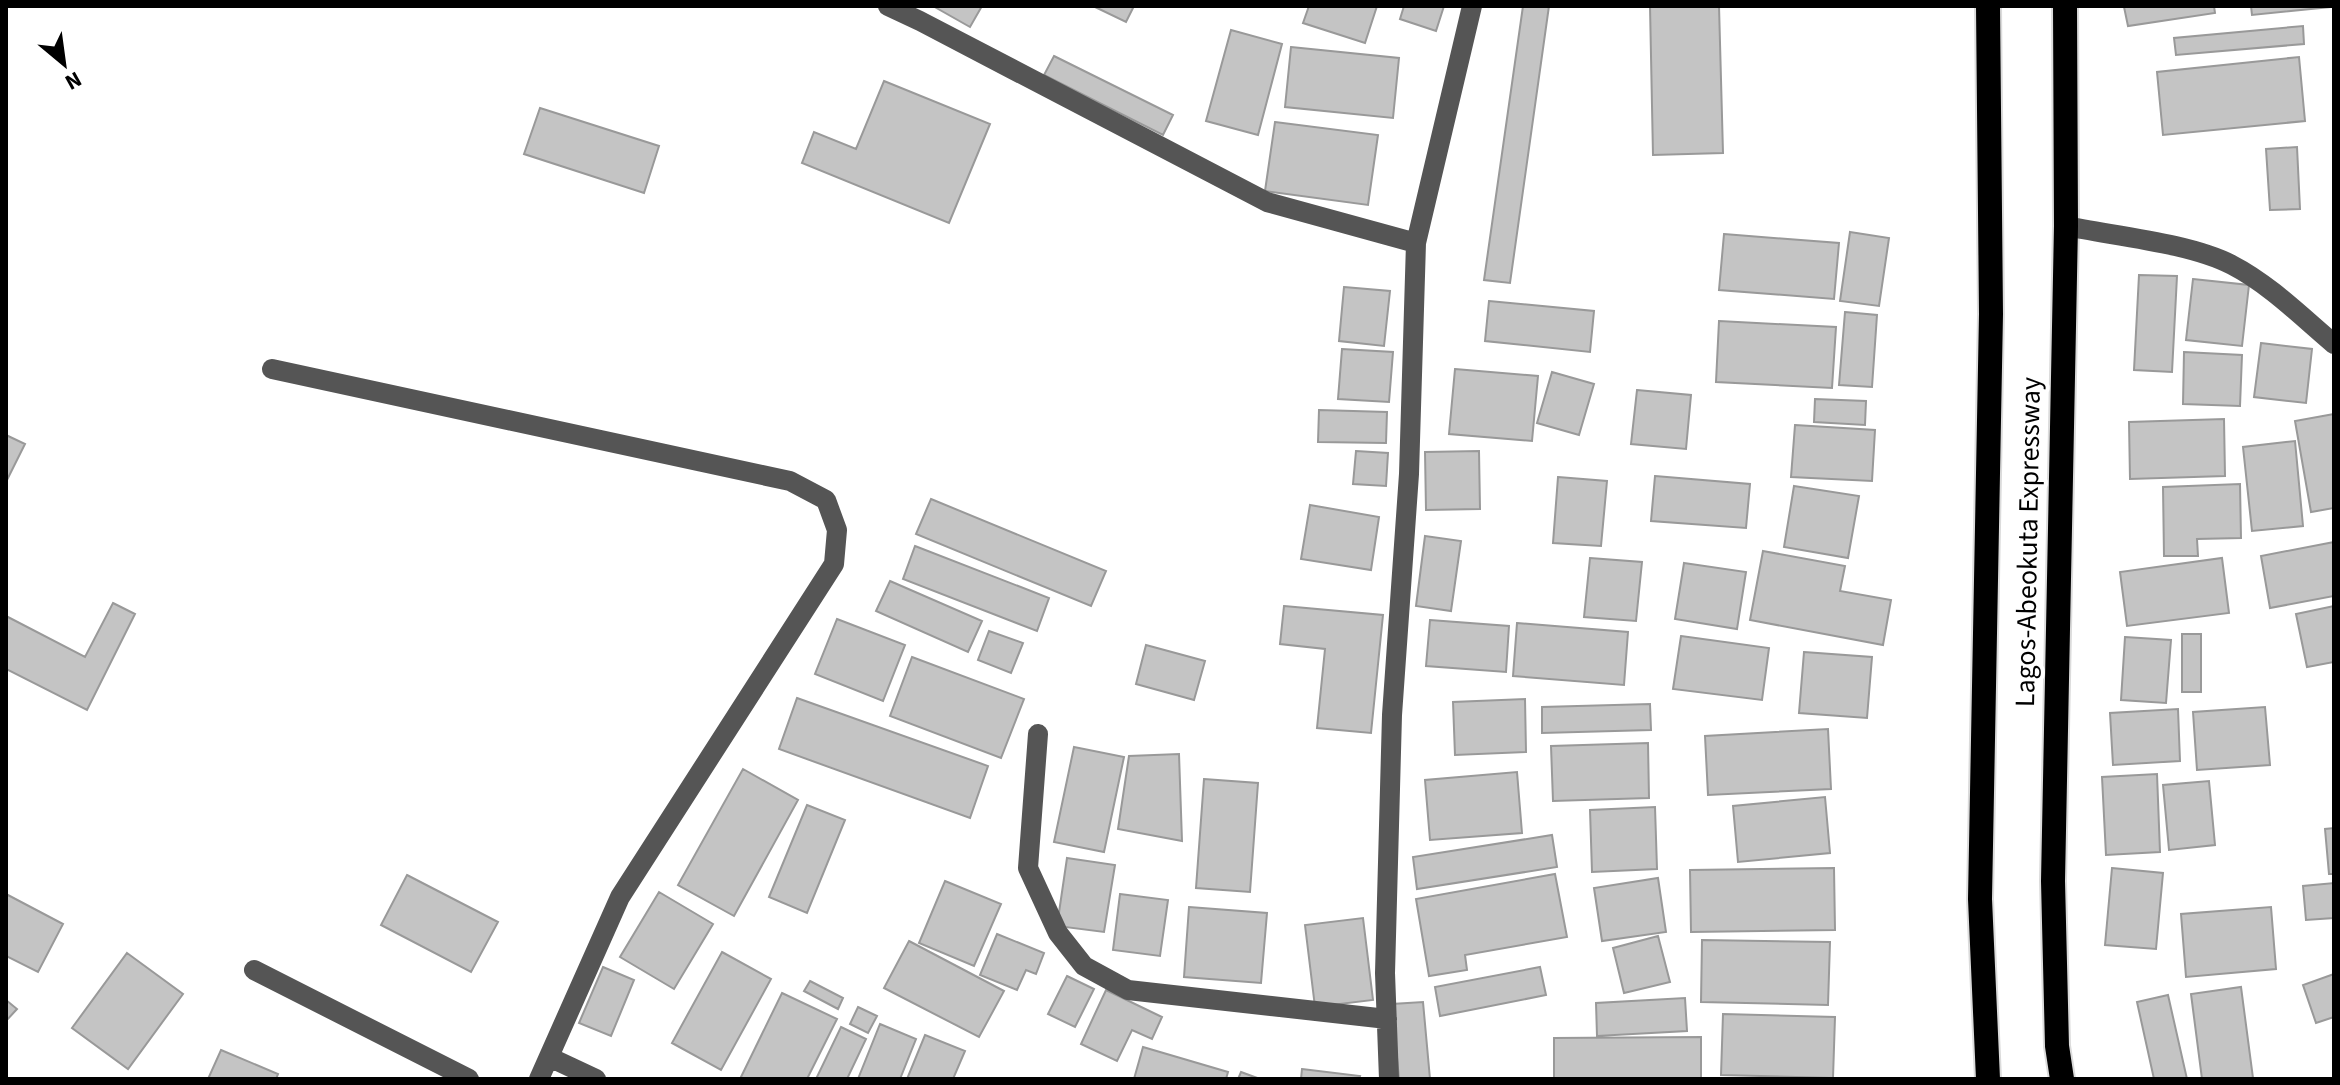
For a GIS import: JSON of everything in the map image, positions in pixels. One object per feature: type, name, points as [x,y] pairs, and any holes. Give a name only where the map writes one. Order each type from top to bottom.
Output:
[{"type":"highway","name":"Lagos-Abeokuta Expressway","points":[[1988,6],[1991,314],[1980,899],[1988,1079]]},
{"type":"highway","name":"Lagos-Abeokuta Expressway","points":[[2062,1079],[2057,1046],[2053,866],[2066,226],[2065,6]]},
{"type":"street","points":[[888,6],[1267,202],[1416,243]]},
{"type":"street","points":[[1389,1079],[1385,973],[1392,715],[1409,474],[1416,243],[1472,6]]},
{"type":"street","points":[[2066,226],[2200,252],[2229,263],[2248,274],[2334,344]]},
{"type":"street","points":[[272,369],[790,481],[826,500],[837,530],[834,564],[620,897],[539,1079]]},
{"type":"street","points":[[1038,734],[1028,868],[1058,933],[1084,966],[1128,990],[1387,1019]]},
{"type":"street","points":[[254,970],[469,1079]]},
{"type":"street","points":[[549,1057],[596,1079]]},
{"type":"building","points":[[933,6],[982,6],[970,27]]},
{"type":"building","points":[[1093,6],[1134,6],[1126,22]]},
{"type":"building","points":[[1309,6],[1377,6],[1365,43],[1303,23]]},
{"type":"building","points":[[1404,6],[1444,6],[1436,31],[1400,19]]},
{"type":"building","points":[[1523,6],[1549,6],[1510,283],[1484,280]]},
{"type":"building","points":[[1650,6],[1719,6],[1723,153],[1653,155]]},
{"type":"building","points":[[2214,6],[2215,13],[2128,26],[2124,7]]},
{"type":"building","points":[[2251,6],[2330,6],[2330,7],[2252,15]]},
{"type":"building","points":[[2303,26],[2304,44],[2176,55],[2174,38]]},
{"type":"building","points":[[1231,30],[1282,44],[1258,135],[1206,121]]},
{"type":"building","points":[[1291,47],[1399,58],[1393,118],[1285,107]]},
{"type":"building","points":[[1054,56],[1173,115],[1163,135],[1044,75]]},
{"type":"building","points":[[2299,57],[2305,121],[2163,135],[2157,72]]},
{"type":"building","points":[[884,81],[990,124],[949,223],[802,163],[814,132],[856,149]]},
{"type":"building","points":[[540,108],[659,146],[644,193],[524,154]]},
{"type":"building","points":[[1275,122],[1378,135],[1368,205],[1265,191]]},
{"type":"building","points":[[2297,147],[2300,209],[2270,210],[2266,149]]},
{"type":"building","points":[[1850,232],[1889,238],[1879,306],[1840,301]]},
{"type":"building","points":[[1724,234],[1839,243],[1834,299],[1719,290]]},
{"type":"building","points":[[2139,275],[2177,276],[2172,372],[2134,370]]},
{"type":"building","points":[[2193,279],[2249,285],[2242,346],[2186,340]]},
{"type":"building","points":[[1344,287],[1390,291],[1384,346],[1339,341]]},
{"type":"building","points":[[1489,301],[1594,311],[1590,352],[1485,341]]},
{"type":"building","points":[[1845,312],[1877,315],[1872,387],[1839,385]]},
{"type":"building","points":[[1719,321],[1836,327],[1832,388],[1716,382]]},
{"type":"building","points":[[2261,343],[2312,349],[2306,403],[2254,397]]},
{"type":"building","points":[[1342,349],[1393,352],[1389,402],[1338,399]]},
{"type":"building","points":[[2184,352],[2242,355],[2240,406],[2183,404]]},
{"type":"building","points":[[1455,369],[1538,376],[1532,441],[1449,434]]},
{"type":"building","points":[[1552,372],[1594,384],[1579,435],[1537,423]]},
{"type":"building","points":[[1637,390],[1691,395],[1686,449],[1631,444]]},
{"type":"building","points":[[1815,399],[1866,401],[1865,425],[1814,422]]},
{"type":"building","points":[[1319,410],[1387,412],[1386,443],[1318,442]]},
{"type":"building","points":[[2334,414],[2334,508],[2311,512],[2295,421]]},
{"type":"building","points":[[2224,419],[2225,476],[2130,479],[2129,422]]},
{"type":"building","points":[[1795,425],[1875,430],[1872,481],[1791,477]]},
{"type":"building","points":[[6,435],[25,444],[6,482]]},
{"type":"building","points":[[2295,441],[2303,526],[2252,531],[2243,447]]},
{"type":"building","points":[[1356,451],[1388,453],[1386,486],[1353,484]]},
{"type":"building","points":[[1479,451],[1480,509],[1426,510],[1425,452]]},
{"type":"building","points":[[1655,476],[1750,484],[1746,528],[1651,521]]},
{"type":"building","points":[[1558,477],[1607,481],[1601,546],[1553,543]]},
{"type":"building","points":[[2240,484],[2241,538],[2197,539],[2198,556],[2164,556],[2163,487]]},
{"type":"building","points":[[1794,486],[1859,496],[1848,558],[1784,547]]},
{"type":"building","points":[[931,499],[1106,571],[1091,606],[916,534]]},
{"type":"building","points":[[1310,505],[1379,517],[1371,570],[1301,559]]},
{"type":"building","points":[[1425,536],[1461,541],[1451,611],[1416,606]]},
{"type":"building","points":[[2334,542],[2334,596],[2270,608],[2261,556]]},
{"type":"building","points":[[915,546],[1049,598],[1037,631],[903,579]]},
{"type":"building","points":[[1763,551],[1845,566],[1840,591],[1891,600],[1883,645],[1750,620]]},
{"type":"building","points":[[1590,558],[1642,562],[1636,621],[1584,617]]},
{"type":"building","points":[[2222,558],[2229,613],[2127,626],[2120,572]]},
{"type":"building","points":[[1684,563],[1746,572],[1737,629],[1675,619]]},
{"type":"building","points":[[890,581],[982,621],[968,652],[876,611]]},
{"type":"building","points":[[113,603],[135,614],[87,710],[6,669],[6,616],[85,657]]},
{"type":"building","points":[[1284,606],[1383,615],[1371,733],[1317,728],[1325,649],[1280,644]]},
{"type":"building","points":[[2334,606],[2334,662],[2307,667],[2296,614]]},
{"type":"building","points":[[837,619],[905,645],[883,701],[815,674]]},
{"type":"building","points":[[1430,620],[1509,626],[1506,672],[1426,666]]},
{"type":"building","points":[[1517,623],[1628,632],[1624,685],[1513,676]]},
{"type":"building","points":[[989,631],[1023,643],[1011,673],[978,660]]},
{"type":"building","points":[[2182,634],[2201,634],[2201,692],[2182,692]]},
{"type":"building","points":[[1681,636],[1769,648],[1762,700],[1673,689]]},
{"type":"building","points":[[2125,637],[2171,640],[2166,703],[2121,700]]},
{"type":"building","points":[[1146,645],[1205,661],[1194,700],[1136,684]]},
{"type":"building","points":[[1804,652],[1872,657],[1867,718],[1799,713]]},
{"type":"building","points":[[912,657],[1024,699],[1001,758],[890,716]]},
{"type":"building","points":[[797,698],[988,766],[970,818],[779,749]]},
{"type":"building","points":[[1525,699],[1526,752],[1455,755],[1453,702]]},
{"type":"building","points":[[1650,704],[1651,730],[1542,733],[1542,707]]},
{"type":"building","points":[[2265,707],[2270,765],[2197,770],[2193,712]]},
{"type":"building","points":[[2178,709],[2180,761],[2113,765],[2110,713]]},
{"type":"building","points":[[1828,729],[1831,789],[1708,795],[1705,736]]},
{"type":"building","points":[[1648,743],[1649,798],[1553,801],[1551,746]]},
{"type":"building","points":[[1074,747],[1124,757],[1104,852],[1054,842]]},
{"type":"building","points":[[1179,754],[1182,841],[1118,829],[1129,756]]},
{"type":"building","points":[[743,769],[798,800],[734,916],[678,885]]},
{"type":"building","points":[[1517,772],[1522,833],[1430,840],[1425,780]]},
{"type":"building","points":[[2157,774],[2160,852],[2106,855],[2102,777]]},
{"type":"building","points":[[1204,779],[1258,783],[1250,892],[1196,888]]},
{"type":"building","points":[[2209,781],[2215,845],[2169,850],[2163,785]]},
{"type":"building","points":[[1825,797],[1830,853],[1738,862],[1733,806]]},
{"type":"building","points":[[807,805],[845,820],[807,913],[769,897]]},
{"type":"building","points":[[1655,807],[1657,869],[1592,872],[1590,810]]},
{"type":"building","points":[[2334,828],[2334,874],[2329,874],[2325,829]]},
{"type":"building","points":[[1552,835],[1557,867],[1417,889],[1413,857]]},
{"type":"building","points":[[1067,858],[1115,865],[1104,932],[1057,926]]},
{"type":"building","points":[[1834,868],[1835,930],[1691,932],[1690,870]]},
{"type":"building","points":[[2112,868],[2163,873],[2156,949],[2105,945]]},
{"type":"building","points":[[1555,874],[1567,937],[1465,955],[1467,970],[1429,976],[1416,899]]},
{"type":"building","points":[[407,875],[498,922],[471,972],[381,925]]},
{"type":"building","points":[[1658,878],[1666,932],[1602,941],[1594,888]]},
{"type":"building","points":[[945,881],[1001,904],[974,966],[919,943]]},
{"type":"building","points":[[2334,883],[2334,918],[2306,920],[2303,886]]},
{"type":"building","points":[[659,892],[713,924],[674,989],[620,957]]},
{"type":"building","points":[[6,894],[63,924],[38,972],[6,956]]},
{"type":"building","points":[[1120,894],[1168,900],[1160,956],[1113,950]]},
{"type":"building","points":[[1189,907],[1267,913],[1261,983],[1184,977]]},
{"type":"building","points":[[2271,907],[2276,969],[2186,977],[2181,914]]},
{"type":"building","points":[[1363,918],[1373,1000],[1315,1007],[1305,925]]},
{"type":"building","points":[[997,934],[1044,953],[1036,974],[1026,970],[1017,990],[980,975]]},
{"type":"building","points":[[1658,936],[1670,982],[1624,993],[1613,948]]},
{"type":"building","points":[[1702,940],[1830,942],[1828,1005],[1701,1002]]},
{"type":"building","points":[[909,941],[1004,991],[979,1037],[884,988]]},
{"type":"building","points":[[722,952],[771,979],[721,1070],[672,1043]]},
{"type":"building","points":[[127,953],[183,994],[128,1069],[72,1028]]},
{"type":"building","points":[[603,967],[634,980],[611,1036],[579,1023]]},
{"type":"building","points":[[1540,967],[1546,995],[1440,1016],[1435,987]]},
{"type":"building","points":[[2334,974],[2334,1017],[2316,1023],[2303,985]]},
{"type":"building","points":[[1067,976],[1094,989],[1075,1027],[1048,1014]]},
{"type":"building","points":[[810,981],[843,998],[838,1009],[804,991]]},
{"type":"building","points":[[2241,987],[2253,1078],[2202,1079],[2191,994]]},
{"type":"building","points":[[1106,990],[1162,1017],[1152,1039],[1132,1030],[1117,1061],[1081,1044]]},
{"type":"building","points":[[782,993],[837,1019],[807,1079],[740,1079]]},
{"type":"building","points":[[2168,995],[2187,1079],[2154,1079],[2137,1002]]},
{"type":"building","points":[[1685,998],[1687,1031],[1597,1036],[1596,1003]]},
{"type":"building","points":[[6,1000],[17,1009],[6,1021]]},
{"type":"building","points":[[1423,1002],[1430,1079],[1399,1079],[1392,1004]]},
{"type":"building","points":[[858,1007],[877,1016],[868,1033],[850,1024]]},
{"type":"building","points":[[1723,1014],[1835,1017],[1833,1078],[1721,1075]]},
{"type":"building","points":[[880,1024],[916,1039],[900,1079],[858,1079]]},
{"type":"building","points":[[841,1027],[866,1039],[847,1079],[816,1079]]},
{"type":"building","points":[[925,1035],[965,1051],[953,1079],[907,1079]]},
{"type":"building","points":[[1701,1037],[1701,1079],[1554,1079],[1554,1038]]},
{"type":"building","points":[[1143,1047],[1228,1072],[1226,1079],[1134,1079]]},
{"type":"building","points":[[221,1050],[278,1074],[276,1079],[208,1079]]},
{"type":"building","points":[[1302,1069],[1360,1076],[1359,1079],[1301,1079]]},
{"type":"building","points":[[1241,1072],[1260,1079],[1238,1079]]}]
